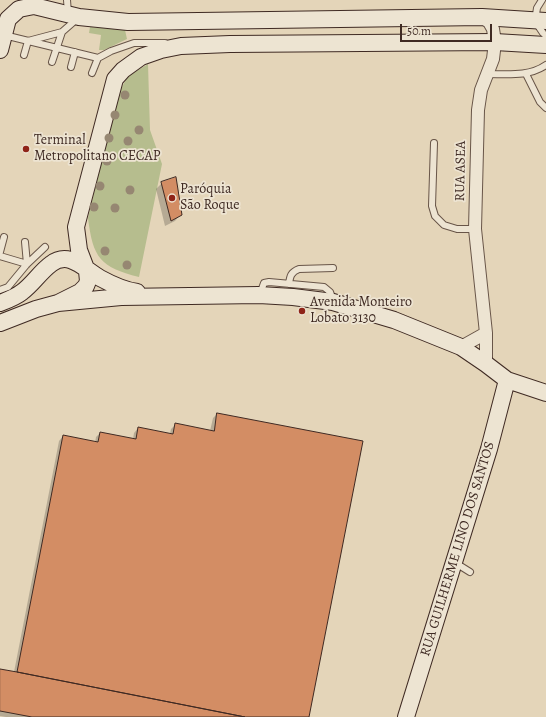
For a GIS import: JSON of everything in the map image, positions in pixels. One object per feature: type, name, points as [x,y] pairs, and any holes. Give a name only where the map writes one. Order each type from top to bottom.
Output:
[{"type":"main road","points":[[2,45],[8,19],[19,9],[34,6],[72,11],[128,22],[482,17],[540,21]]},
{"type":"main road","points":[[58,303],[80,292],[86,286],[88,276],[79,250],[76,226],[115,79],[123,70],[141,57],[161,50],[181,46],[230,44],[495,42],[546,45]]},
{"type":"main road","points":[[0,303],[11,299],[22,292],[50,264],[56,261],[70,260],[78,263],[98,277],[114,285],[132,291],[164,296]]},
{"type":"main road","points":[[0,323],[36,309],[58,303],[121,297],[259,295],[334,302],[394,320],[461,348],[507,380],[546,393]]},
{"type":"main road","name":"RUA GUILHERME LINO DOS SANTOS","points":[[406,717],[489,449],[507,380]]},
{"type":"street","name":"RUA ASEA","points":[[482,17],[490,22],[494,29],[495,42],[493,59],[481,90],[478,110],[475,229],[486,334],[486,364]]},
{"type":"street","points":[[461,348],[486,334]]},
{"type":"lane","points":[[542,0],[537,8],[542,33],[546,36]]},
{"type":"lane","points":[[52,62],[56,47],[72,11]]},
{"type":"lane","points":[[28,40],[62,32]]},
{"type":"lane","points":[[2,45],[8,36],[98,58]]},
{"type":"lane","points":[[24,55],[28,40]]},
{"type":"lane","points":[[92,73],[98,58],[111,51],[134,43],[230,44]]},
{"type":"lane","points":[[71,67],[75,52]]},
{"type":"lane","points":[[487,74],[526,74],[541,69],[546,65]]},
{"type":"lane","points":[[526,74],[540,102],[546,108]]},
{"type":"lane","points":[[434,143],[432,206],[435,216],[444,225],[457,230],[475,229]]},
{"type":"lane","points":[[0,252],[4,237]]},
{"type":"lane","points":[[25,242],[27,264]]},
{"type":"lane","points":[[0,290],[8,287],[27,264],[45,248]]},
{"type":"lane","points":[[0,256],[27,264]]},
{"type":"lane","points":[[290,284],[291,273],[293,271],[299,269],[333,268]]},
{"type":"lane","points":[[259,295],[264,283],[269,282],[324,288],[330,292],[334,302]]},
{"type":"lane","points":[[454,562],[470,572]]},
{"type":"green space","points":[[90,27],[125,30],[127,39],[104,50],[99,50],[101,35],[89,33]]},
{"type":"green space","points":[[148,64],[150,130],[162,164],[139,277],[115,269],[101,259],[96,252],[93,243],[88,218],[117,96],[128,76]]},
{"type":"building","name":"Paróquia São Roque","points":[[176,177],[182,215],[171,221],[161,182]]},
{"type":"building","points":[[217,413],[363,441],[309,717],[245,717],[17,672],[63,435],[98,442],[100,432],[136,439],[138,427],[173,434],[175,423],[214,431]]},
{"type":"building","points":[[0,669],[245,717],[32,717],[0,711]]},
{"type":"place","name":"Terminal Metropolitano CECAP","points":[[26,149]]},
{"type":"place","name":"Paróquia São Roque","points":[[172,198]]},
{"type":"place","name":"Avenida Monteiro Lobato 3130","points":[[302,311]]}]
